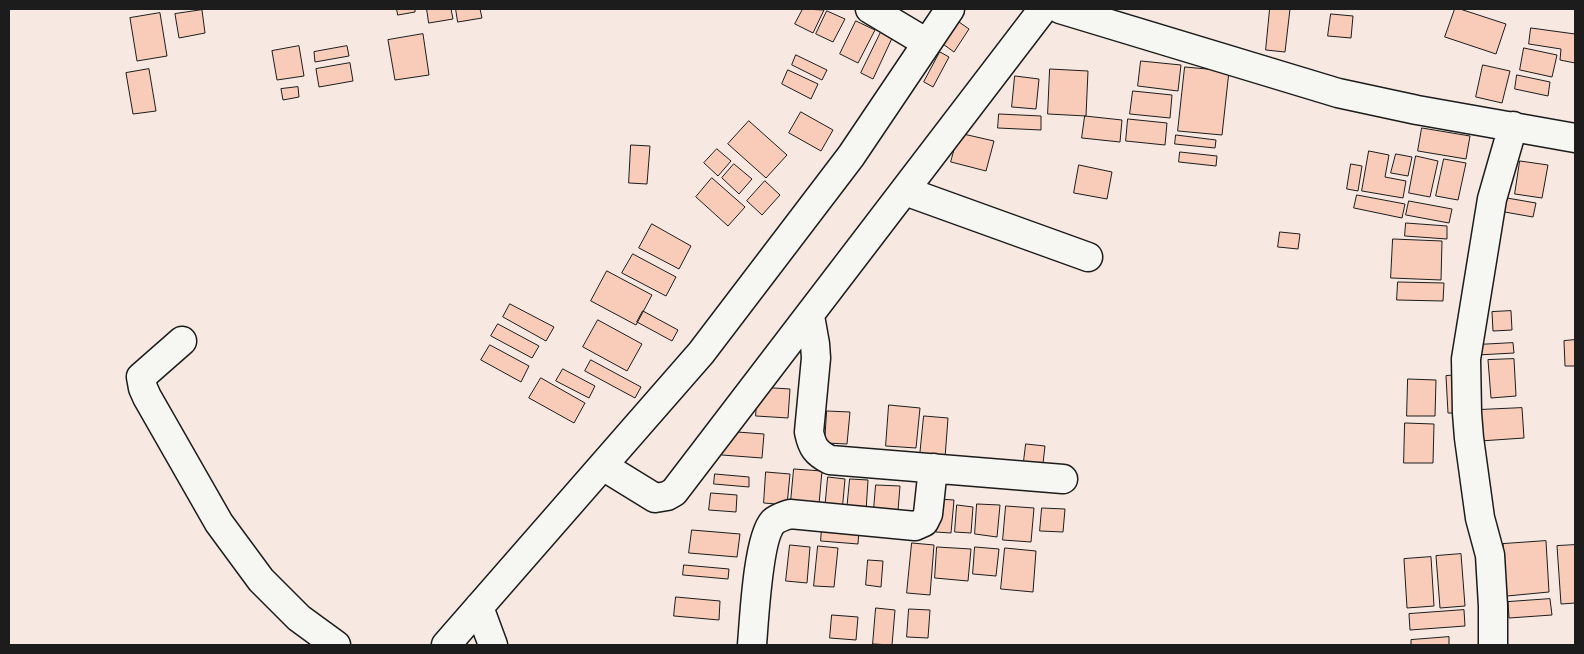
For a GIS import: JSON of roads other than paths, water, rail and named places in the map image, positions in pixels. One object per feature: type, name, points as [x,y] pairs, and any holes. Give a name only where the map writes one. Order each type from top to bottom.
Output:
[{"type":"street","points":[[870,9],[927,43]]},
{"type":"street","points":[[446,645],[603,466],[739,305],[851,156],[950,9]]},
{"type":"street","points":[[603,466],[655,498],[674,492],[1044,9]]},
{"type":"street","points":[[1060,9],[1338,92],[1417,110],[1575,138]]},
{"type":"street","points":[[1493,645],[1490,555],[1480,518],[1470,447],[1466,359],[1492,199],[1514,126]]},
{"type":"street","points":[[905,191],[1088,257]]},
{"type":"street","points":[[810,316],[816,358],[809,432],[811,444],[816,451],[830,460],[1063,479]]},
{"type":"street","points":[[182,342],[141,377],[145,392],[219,523],[261,580],[299,618],[336,645]]},
{"type":"street","points":[[752,645],[759,567],[768,530],[772,523],[780,517],[790,514],[915,526],[924,522],[928,514],[933,468]]},
{"type":"street","points":[[479,607],[493,645]]}]
